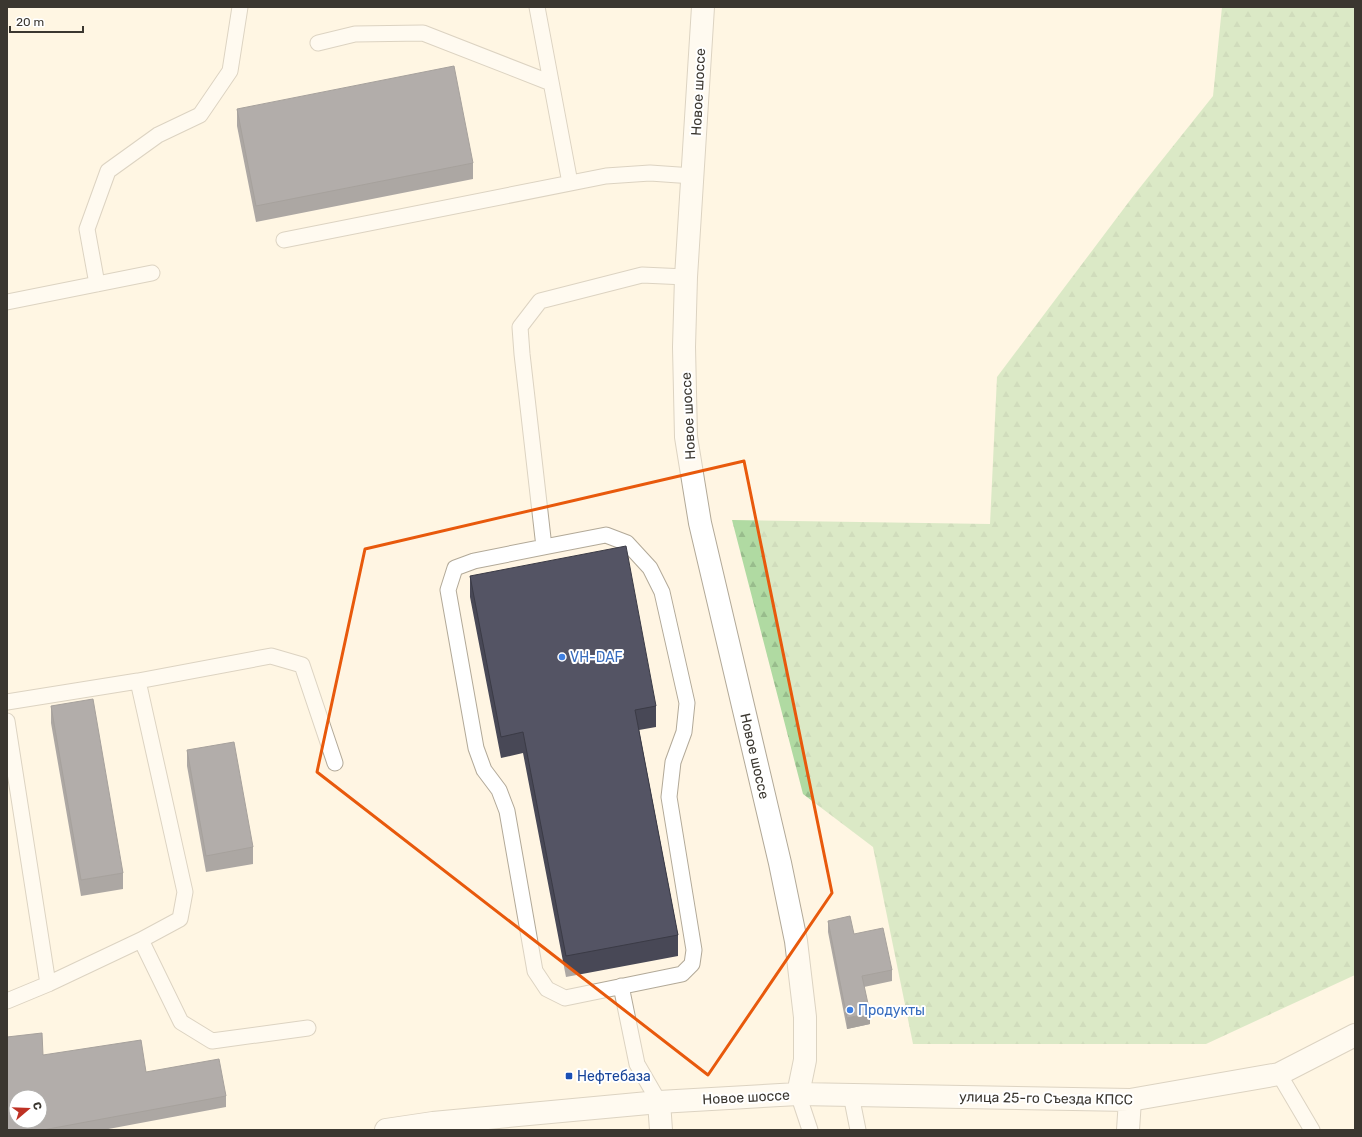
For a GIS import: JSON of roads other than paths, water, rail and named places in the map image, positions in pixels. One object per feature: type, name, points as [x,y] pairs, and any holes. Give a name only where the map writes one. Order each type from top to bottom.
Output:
[{"type":"main road","name":"Новое шоссе","points":[[386,1130],[433,1123],[658,1102],[798,1094],[805,1060],[805,1017],[796,942],[780,863],[700,523],[686,438],[684,347],[686,277],[703,7]]},
{"type":"main road","name":"улица 25-го Съезда КПСС","points":[[798,1094],[1130,1100],[1279,1074],[1355,1035]]},
{"type":"main road","points":[[1128,1130],[1130,1100]]},
{"type":"main road","points":[[658,1102],[661,1130]]},
{"type":"lane","points":[[97,284],[87,229],[108,171],[158,135],[200,115],[230,71],[240,7]]},
{"type":"lane","points":[[537,7],[570,183]]},
{"type":"lane","points":[[318,43],[355,34],[423,32],[551,83]]},
{"type":"lane","points":[[284,240],[606,176],[643,174],[693,176]]},
{"type":"lane","points":[[7,302],[152,273]]},
{"type":"lane","points":[[544,547],[520,327],[540,302],[642,275],[686,277]]},
{"type":"lane","points":[[606,535],[626,543],[650,568],[662,592],[687,703],[684,732],[673,762],[669,797],[694,950],[692,964],[682,974],[565,998],[547,989],[536,971],[507,811],[500,790],[484,770],[476,748],[448,590],[455,568],[474,561],[544,547],[606,535]]},
{"type":"lane","points":[[7,702],[138,681],[271,656],[302,666],[335,763]]},
{"type":"lane","points":[[7,1001],[48,984],[142,940],[180,919],[185,892],[138,681]]},
{"type":"lane","points":[[7,721],[48,984]]},
{"type":"lane","points":[[142,940],[181,1022],[212,1041],[308,1028]]},
{"type":"lane","points":[[621,986],[637,1064],[658,1102]]},
{"type":"lane","points":[[1279,1074],[1312,1130]]},
{"type":"lane","points":[[798,1094],[810,1130]]},
{"type":"lane","points":[[851,1095],[858,1130]]},
{"type":"place","name":"VH-DAF","points":[[562,657]]},
{"type":"place","name":"Продукты","points":[[850,1010]]},
{"type":"place","name":"Нефтебаза","points":[[569,1076]]}]
